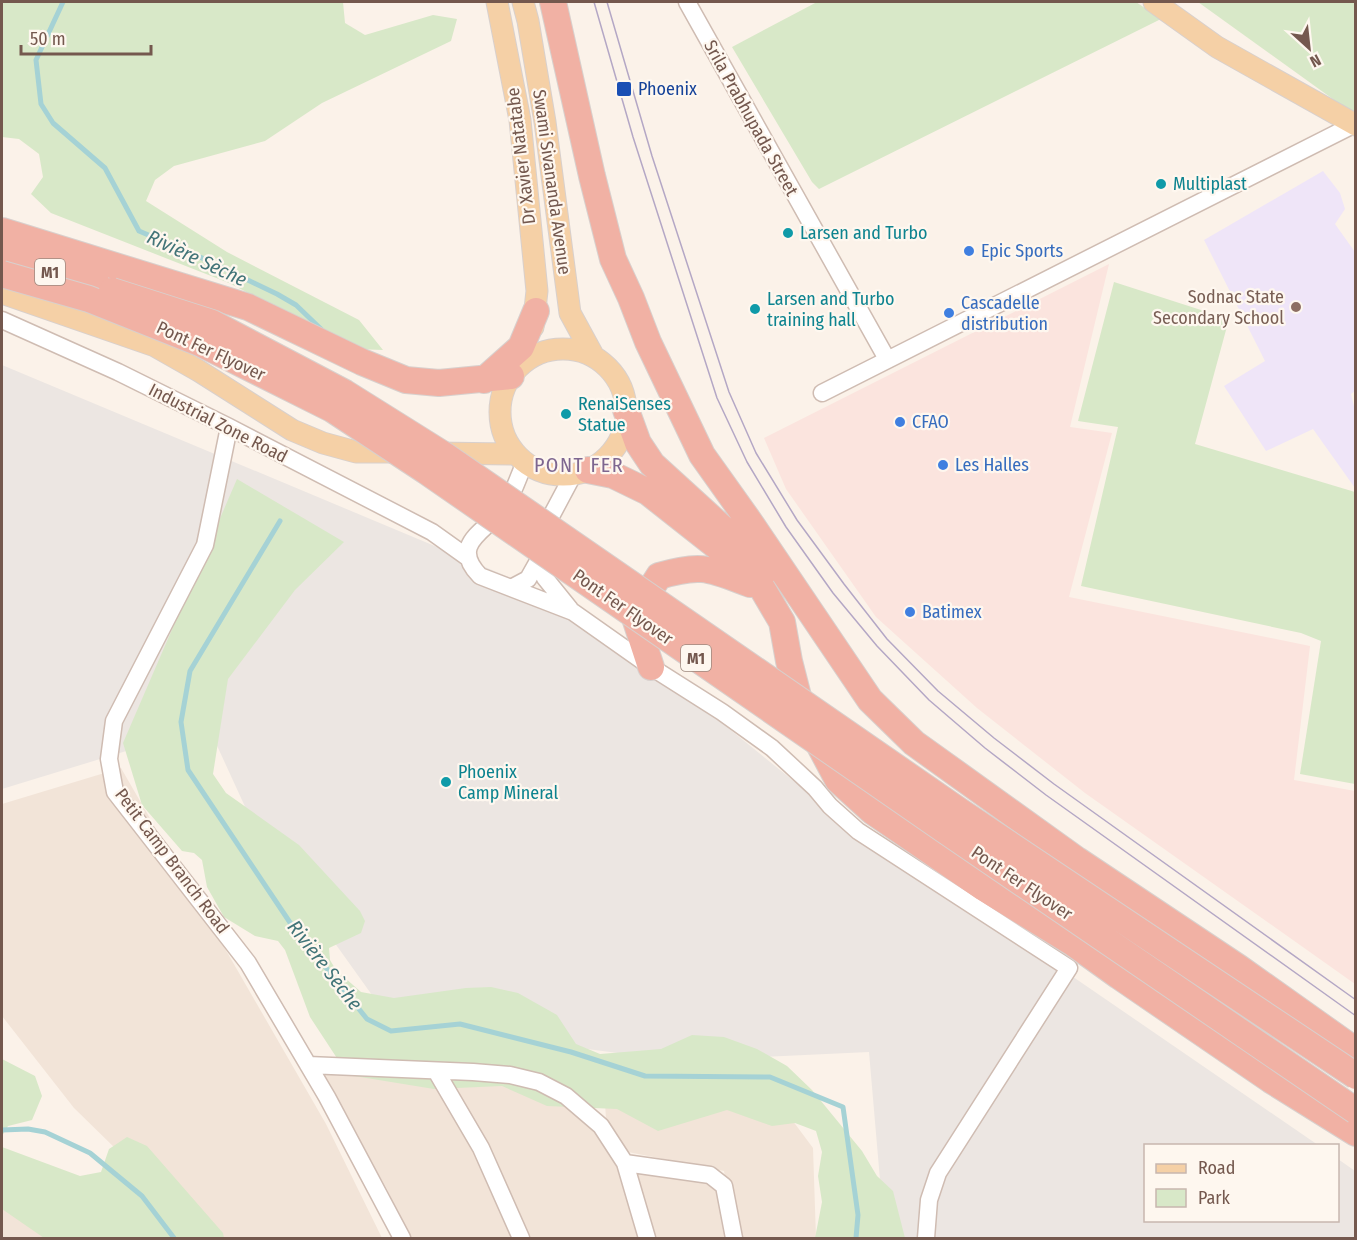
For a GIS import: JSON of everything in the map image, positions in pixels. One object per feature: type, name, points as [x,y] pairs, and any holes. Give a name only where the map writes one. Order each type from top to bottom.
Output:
[{"type":"highway","points":[[553,2],[613,259],[648,342],[702,455],[870,700],[914,743],[1077,860],[1239,968],[1356,1051]]},
{"type":"highway","points":[[2,231],[248,307],[362,362],[406,380],[439,383],[483,380],[519,368]]},
{"type":"highway","name":"Pont Fer Flyover","points":[[2,257],[212,323],[345,393],[444,455],[958,810],[1356,1076]]},
{"type":"highway","name":"Pont Fer Flyover","points":[[2,274],[89,298],[191,340],[332,409],[426,471],[943,829],[1356,1111]]},
{"type":"highway","points":[[483,380],[521,347],[536,311]]},
{"type":"highway","points":[[626,410],[638,443],[652,464],[743,544],[828,640]]},
{"type":"highway","points":[[580,472],[613,475],[648,492],[719,548],[762,588],[782,622],[802,712],[838,780],[872,811],[984,888],[1073,943],[1271,1080],[1356,1133]]},
{"type":"highway","points":[[651,667],[634,615],[659,576],[682,569],[706,568],[762,588]]},
{"type":"main road","name":"Dr Xavier Natatabe","points":[[497,2],[520,120],[537,291],[536,311],[519,368]]},
{"type":"main road","name":"Swami Sivananda Avenue","points":[[523,2],[546,133],[570,313],[594,357]]},
{"type":"main road","points":[[1162,3],[1217,47],[1355,124]]},
{"type":"main road","points":[[2,293],[154,346],[199,370],[292,430],[323,443],[356,452],[520,458]]},
{"type":"main road","points":[[566,349],[587,353],[605,364],[618,380],[626,399],[626,420],[621,439],[609,456],[580,472],[552,475],[532,467],[520,458],[504,436],[500,416],[502,395],[519,368],[545,351],[566,349]]},
{"type":"street","name":"Srila Prabhupada Street","points":[[687,2],[887,359]]},
{"type":"street","points":[[822,393],[1355,124]]},
{"type":"street","name":"Industrial Zone Road","points":[[2,320],[118,372],[432,532]]},
{"type":"street","name":"Petit Camp Branch Road","points":[[229,427],[205,545],[114,721],[109,759],[115,792],[248,963],[308,1065],[402,1239]]},
{"type":"street","points":[[467,557],[471,542],[476,535],[505,508],[520,458]]},
{"type":"street","points":[[513,587],[528,579],[537,563],[548,522],[580,472]]},
{"type":"street","points":[[432,532],[454,536],[476,535]]},
{"type":"street","points":[[432,532],[467,557],[480,576],[573,612],[651,667],[722,712],[772,748],[858,831],[1069,968],[938,1173],[929,1200],[926,1239]]},
{"type":"street","points":[[537,563],[545,578],[573,612]]},
{"type":"street","points":[[308,1065],[510,1075],[539,1082],[566,1096],[601,1126],[625,1163],[647,1239]]},
{"type":"street","points":[[436,1071],[481,1148],[521,1239]]},
{"type":"street","points":[[625,1163],[710,1175],[724,1186],[734,1239]]},
{"type":"shaded area","name":"Sodnac State Secondary School","points":[[1323,171],[1340,193],[1345,209],[1335,224],[1355,252],[1356,390],[1351,394],[1356,415],[1355,488],[1313,429],[1266,451],[1224,386],[1265,361],[1204,240]]},
{"type":"shaded area","points":[[1109,264],[1070,427],[1112,433],[1069,597],[1310,646],[1294,780],[1355,791],[1355,984],[1085,793],[977,708],[876,617],[786,489],[764,438]]},
{"type":"shaded area","points":[[2,365],[576,605],[827,808],[1317,1144],[1144,1144],[1144,1222],[1339,1222],[1339,1160],[1355,1171],[1355,1238],[885,1238],[869,1052],[678,1061],[392,1023],[259,837],[208,726],[2,789]]},
{"type":"shaded area","points":[[121,768],[326,1124],[382,1238],[207,1238],[74,1108],[2,1016],[2,804]]},
{"type":"shaded area","points":[[320,1073],[432,1076],[478,1154],[516,1238],[410,1238],[387,1189]]},
{"type":"shaded area","points":[[445,1077],[508,1077],[561,1099],[597,1130],[617,1167],[638,1238],[525,1238]]},
{"type":"shaded area","points":[[604,1087],[778,1101],[813,1148],[816,1238],[735,1238],[724,1171],[628,1152],[606,1119]]},
{"type":"shaded area","points":[[2,1167],[109,1238],[2,1238]]},
{"type":"shaded area","points":[[636,1171],[706,1180],[718,1194],[725,1238],[656,1238],[634,1177]]},
{"type":"green space","points":[[2,2],[343,2],[345,23],[365,35],[433,15],[457,19],[451,41],[322,103],[265,141],[174,166],[155,180],[146,201],[227,252],[359,320],[383,350],[357,349],[229,283],[51,213],[31,194],[43,177],[39,154],[19,139],[2,137]]},
{"type":"green space","points":[[817,2],[1136,2],[1161,19],[819,189],[812,182],[732,47]]},
{"type":"green space","points":[[1198,2],[1355,2],[1355,115]]},
{"type":"green space","points":[[1114,282],[1229,319],[1195,444],[1355,492],[1355,784],[1300,774],[1321,641],[1301,633],[1081,586],[1118,427],[1078,421]]},
{"type":"green space","points":[[237,479],[344,542],[295,590],[228,679],[213,774],[226,793],[299,845],[360,911],[365,921],[361,933],[329,948],[330,960],[336,970],[361,992],[394,998],[466,988],[491,987],[518,993],[557,1015],[576,1044],[600,1054],[661,1049],[692,1035],[724,1037],[757,1049],[787,1066],[812,1090],[862,1151],[877,1176],[893,1191],[905,1238],[815,1238],[822,1202],[818,1176],[822,1152],[816,1131],[795,1123],[772,1126],[727,1110],[658,1131],[617,1109],[547,1106],[502,1086],[434,1089],[348,1075],[310,1017],[285,950],[278,941],[255,936],[224,917],[207,887],[202,860],[194,853],[182,851],[142,805],[123,743]]},
{"type":"green space","points":[[2,1059],[35,1076],[42,1096],[32,1120],[8,1126],[2,1136]]},
{"type":"green space","points":[[127,1137],[147,1146],[223,1233],[224,1238],[44,1238],[2,1209],[2,1147],[80,1176],[101,1172],[109,1149]]},
{"type":"waterway","name":"Rivière Sèche","points":[[63,2],[36,60],[41,104],[53,123],[105,168],[139,231],[277,294],[296,305],[322,330]]},
{"type":"waterway","name":"Rivière Sèche","points":[[280,521],[190,671],[181,722],[188,770],[291,924],[367,1019],[391,1031],[460,1024],[571,1052],[645,1076],[770,1077],[843,1107],[858,1215],[856,1238]]},
{"type":"waterway","name":"Industrial Zone Road","points":[[2,1130],[28,1129],[45,1132],[90,1153],[142,1196],[174,1238]]},
{"type":"tram line","points":[[594,2],[633,137],[717,398],[747,462],[786,527],[833,593],[877,646],[929,700],[985,748],[1046,795],[1356,1016]]},
{"type":"tram line","points":[[607,2],[652,156],[729,392],[756,453],[797,520],[844,584],[887,639],[938,691],[994,738],[1054,784],[1356,1000]]},
{"type":"place","name":"Phoenix","points":[[624,89]]},
{"type":"place","name":"Multiplast","points":[[1161,184]]},
{"type":"place","name":"Larsen and Turbo","points":[[788,233]]},
{"type":"place","name":"Epic Sports","points":[[969,251]]},
{"type":"place","name":"Sodnac State Secondary School","points":[[1296,307]]},
{"type":"place","name":"Larsen and Turbo training hall","points":[[755,309]]},
{"type":"place","name":"Cascadelle distribution","points":[[949,313]]},
{"type":"place","name":"RenaiSenses Statue","points":[[566,414]]},
{"type":"place","name":"CFAO","points":[[900,422]]},
{"type":"place","name":"Les Halles","points":[[943,465]]},
{"type":"place","name":"Batimex","points":[[910,612]]},
{"type":"place","name":"Phoenix Camp Mineral","points":[[446,782]]},
{"type":"district","name":"PONT FER","points":[[579,465]]}]
